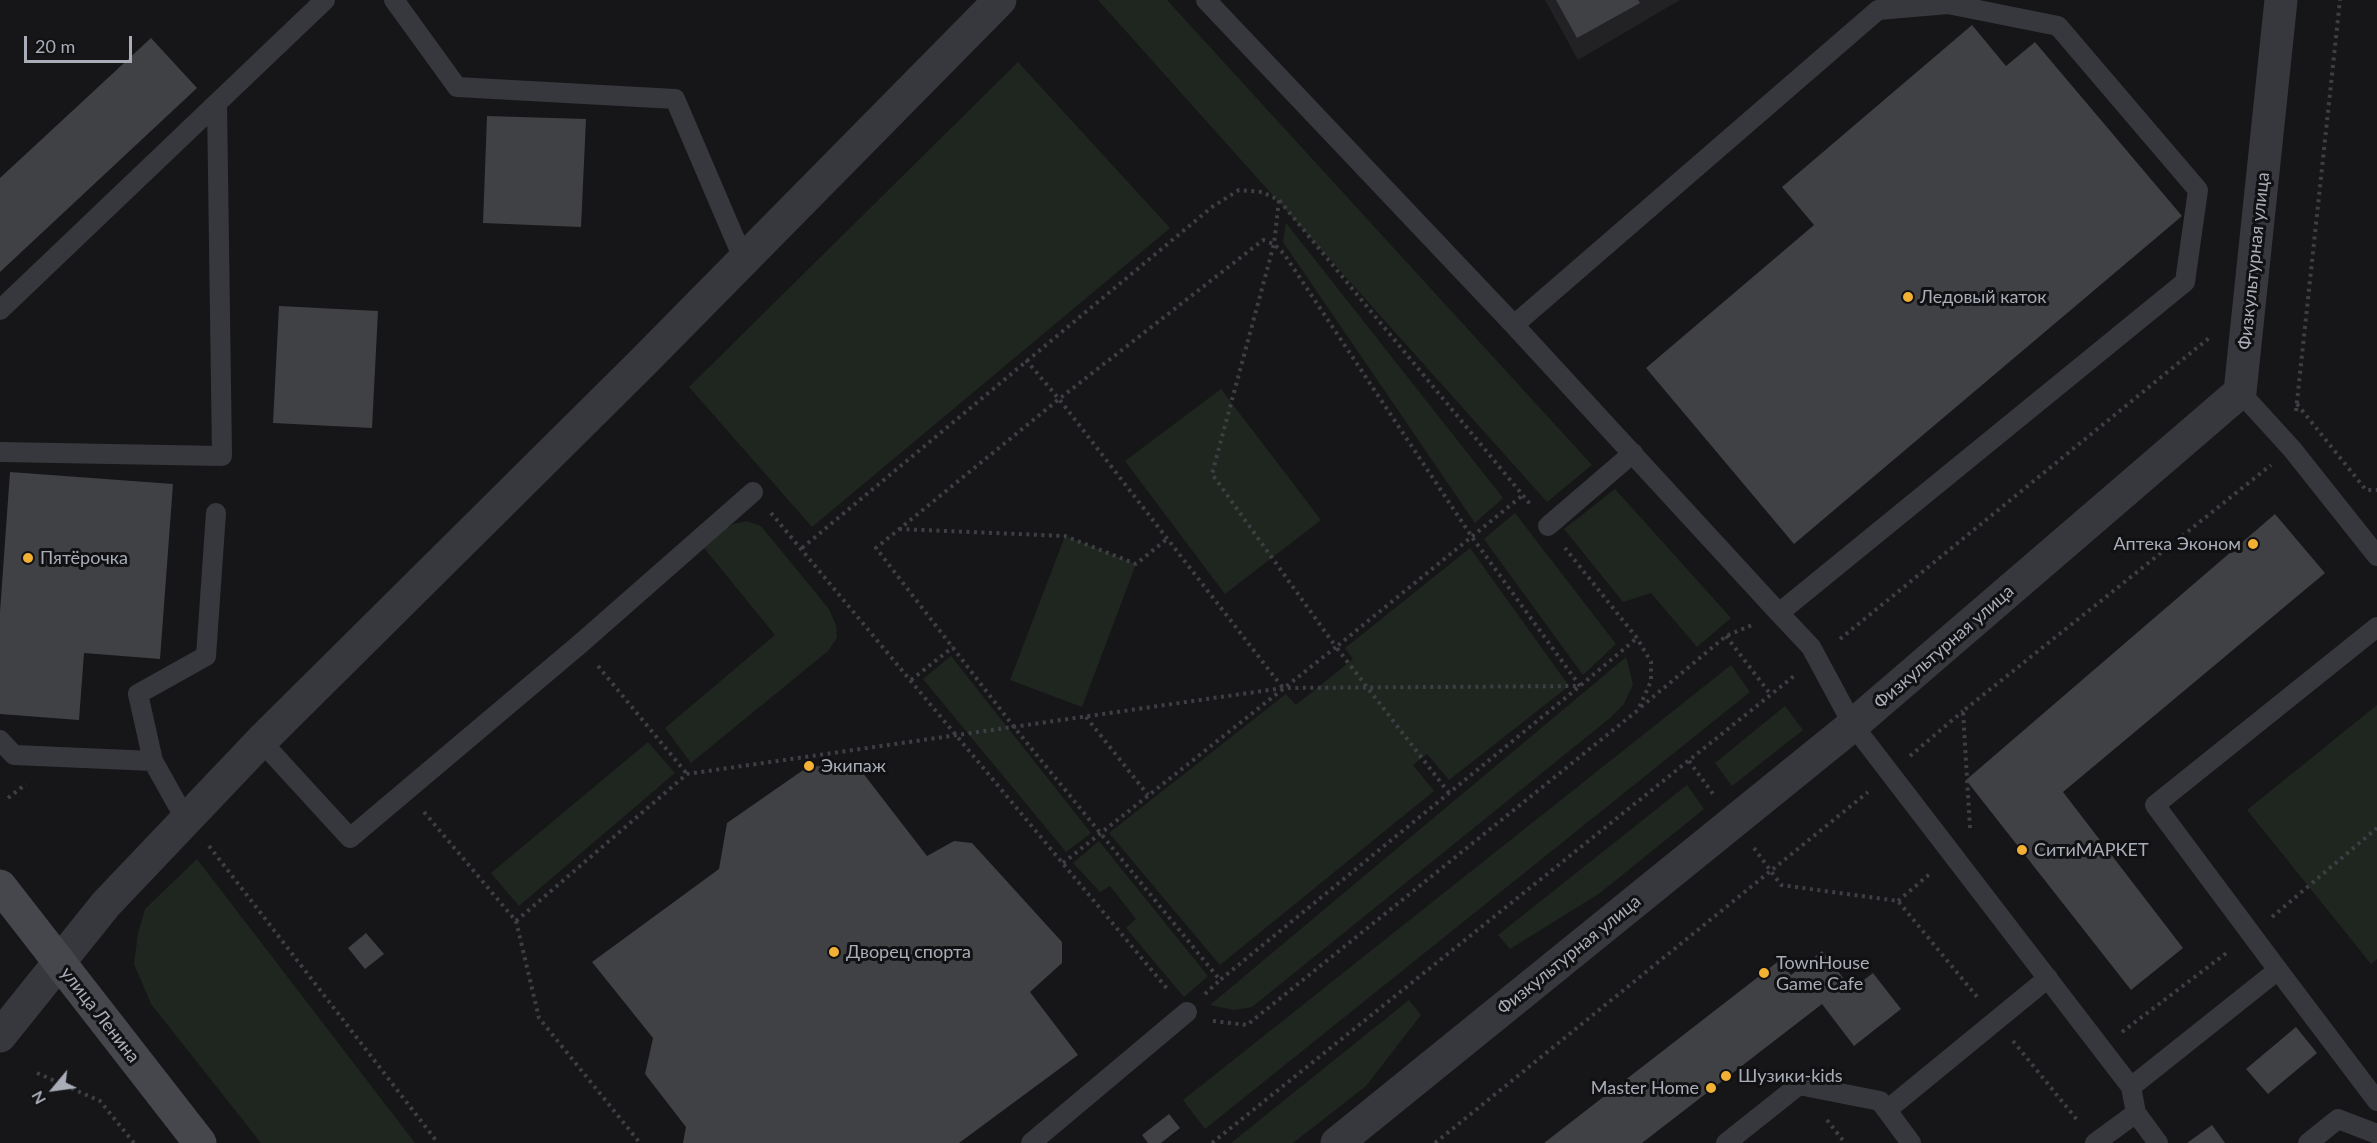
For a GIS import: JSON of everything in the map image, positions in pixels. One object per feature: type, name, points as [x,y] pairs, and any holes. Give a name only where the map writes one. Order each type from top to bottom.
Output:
[{"type":"main road","name":"улица Ленина","points":[[0,886],[200,1143]]},
{"type":"street","points":[[0,1036],[106,904],[261,741],[643,362],[743,258],[1000,0]]},
{"type":"street","name":"Физкультурная улица","points":[[1337,1143],[1853,725],[2240,392],[2281,0]]},
{"type":"lane","points":[[0,310],[326,0]]},
{"type":"lane","points":[[394,0],[457,87],[675,99],[743,258]]},
{"type":"lane","points":[[1206,0],[1514,325],[1811,647],[1853,725],[2131,1087],[2136,1113],[2158,1143]]},
{"type":"lane","points":[[1514,325],[1878,10],[1948,4],[2058,26],[2198,190],[2185,282],[1779,613]]},
{"type":"lane","points":[[0,453],[222,456],[217,103]]},
{"type":"lane","points":[[2240,392],[2292,448],[2377,556]]},
{"type":"lane","points":[[1548,526],[1633,453]]},
{"type":"lane","points":[[261,741],[350,838],[580,644],[753,492]]},
{"type":"lane","points":[[186,820],[153,761],[138,694],[206,656],[216,513]]},
{"type":"lane","points":[[2377,627],[2155,805],[2377,1101]]},
{"type":"lane","points":[[0,740],[14,755],[153,761]]},
{"type":"lane","points":[[2131,1087],[2278,970]]},
{"type":"lane","points":[[1887,1110],[2048,978]]},
{"type":"lane","points":[[1030,1143],[1186,1012]]},
{"type":"lane","points":[[1726,1143],[1799,1085],[1880,1101],[1911,1143]]},
{"type":"lane","points":[[2096,1143],[2136,1113]]},
{"type":"lane","points":[[2307,1143],[2338,1119],[2377,1134]]},
{"type":"path","points":[[1435,1143],[1890,774],[1963,711],[2292,448],[2340,0]]},
{"type":"path","points":[[802,549],[1212,207],[1239,190],[1262,192],[1279,200],[1523,495],[1637,638],[1651,662],[1651,681],[1638,710]]},
{"type":"path","points":[[1279,200],[1274,244],[1212,474],[1336,647],[1449,793]]},
{"type":"path","points":[[1580,686],[1472,537],[1284,254],[1274,244],[1263,240],[1059,399],[876,548],[1014,727],[1220,980],[1580,686],[1637,638]]},
{"type":"path","points":[[1212,1143],[1817,658],[2209,338]]},
{"type":"path","points":[[1026,360],[1059,399],[1283,688]]},
{"type":"path","points":[[2297,404],[2366,490],[2377,490]]},
{"type":"path","points":[[753,492],[1186,1012],[1215,1022],[1247,1025],[1638,710],[1726,636],[1779,613]]},
{"type":"path","points":[[1063,863],[1336,647],[1523,495]]},
{"type":"path","points":[[899,529],[1065,536],[1137,564],[1167,539]]},
{"type":"path","points":[[1726,636],[1771,695]]},
{"type":"path","points":[[580,644],[687,774]]},
{"type":"path","points":[[911,680],[953,647]]},
{"type":"path","points":[[516,921],[687,774],[1283,688],[1580,686]]},
{"type":"path","points":[[1898,901],[1971,839],[1963,711]]},
{"type":"path","points":[[1086,717],[1148,795]]},
{"type":"path","points":[[1689,761],[1781,885],[1898,901],[2096,1143]]},
{"type":"path","points":[[406,791],[516,921],[539,1018],[640,1143]]},
{"type":"path","points":[[186,820],[208,845],[438,1143]]},
{"type":"path","points":[[2113,1024],[2120,1034],[2252,933],[2377,828]]},
{"type":"path","points":[[37,1073],[100,1101],[134,1143]]},
{"type":"shaded area","points":[[1098,0],[1167,0],[1592,465],[1547,502]]},
{"type":"shaded area","points":[[1545,0],[1680,0],[1578,60]]},
{"type":"shaded area","points":[[1018,62],[1170,228],[812,527],[689,387]]},
{"type":"shaded area","points":[[1286,223],[1503,498],[1475,523],[1283,242]]},
{"type":"shaded area","points":[[1221,389],[1321,520],[1225,594],[1125,461]]},
{"type":"shaded area","points":[[1615,489],[1731,618],[1697,647],[1651,593],[1623,602],[1564,529]]},
{"type":"shaded area","points":[[1515,513],[1616,644],[1583,675],[1484,539]]},
{"type":"shaded area","points":[[746,521],[761,526],[829,609],[836,625],[837,638],[828,651],[691,763],[665,728],[775,635],[704,548],[733,524]]},
{"type":"shaded area","points":[[1065,536],[1136,564],[1082,707],[1010,680]]},
{"type":"shaded area","points":[[1470,548],[1569,686],[1449,780],[1427,754],[1413,765],[1434,791],[1220,965],[1109,833],[1286,694],[1296,705],[1353,659],[1345,648]]},
{"type":"shaded area","points":[[951,656],[1091,833],[1066,852],[923,679]]},
{"type":"shaded area","points":[[1626,657],[1633,684],[1624,704],[1610,718],[1252,1007],[1234,1010],[1210,1005]]},
{"type":"shaded area","points":[[1731,665],[1750,692],[1205,1129],[1183,1100]]},
{"type":"shaded area","points":[[2377,705],[2377,959],[2371,964],[2247,810]]},
{"type":"shaded area","points":[[1785,706],[1803,730],[1732,786],[1715,763]]},
{"type":"shaded area","points":[[648,742],[675,773],[519,906],[491,873]]},
{"type":"shaded area","points":[[1687,785],[1704,809],[1600,893],[1510,949],[1498,935]]},
{"type":"shaded area","points":[[1099,841],[1208,976],[1184,997],[1126,928],[1136,919],[1110,886],[1100,892],[1073,863]]},
{"type":"shaded area","points":[[197,859],[415,1143],[261,1143],[151,1004],[134,964],[138,933],[145,909]]},
{"type":"shaded area","points":[[1409,1000],[1421,1015],[1366,1086],[1293,1143],[1231,1143]]},
{"type":"building","points":[[1556,0],[1638,0],[1640,3],[1577,38]]},
{"type":"building","name":"Ледовый каток","points":[[1972,25],[2006,66],[2035,42],[2182,216],[1794,544],[1646,368],[1814,225],[1782,187]]},
{"type":"building","points":[[151,38],[197,88],[0,272],[0,178]]},
{"type":"building","points":[[487,116],[586,119],[581,227],[483,223]]},
{"type":"building","points":[[279,306],[378,311],[372,428],[273,423]]},
{"type":"building","points":[[10,472],[173,484],[160,659],[84,653],[79,720],[0,714],[0,612]]},
{"type":"building","points":[[2275,514],[2325,573],[2063,792],[2183,948],[2131,990],[1966,780]]},
{"type":"building","name":"Дворец спорта","points":[[809,766],[859,768],[927,856],[954,841],[972,843],[1062,942],[1062,963],[1030,992],[1078,1055],[959,1143],[683,1143],[686,1127],[645,1074],[653,1038],[592,962],[719,869],[727,823]]},
{"type":"building","points":[[366,933],[384,954],[365,969],[348,948]]},
{"type":"building","points":[[1822,951],[1852,989],[1873,973],[1901,1009],[1854,1046],[1822,1004],[1642,1143],[1544,1143],[1780,960],[1791,975]]},
{"type":"building","points":[[2296,1027],[2317,1053],[2268,1094],[2246,1069]]},
{"type":"building","points":[[1169,1114],[1180,1128],[1161,1143],[1148,1143],[1142,1135]]},
{"type":"building","points":[[2212,1125],[2225,1143],[2187,1143]]},
{"type":"place","name":"Ледовый каток","points":[[1908,297]]},
{"type":"place","name":"Аптека Эконом","points":[[2253,544]]},
{"type":"place","name":"Пятёрочка","points":[[28,558]]},
{"type":"place","name":"Экипаж","points":[[809,766]]},
{"type":"place","name":"СитиМАРКЕТ","points":[[2022,850]]},
{"type":"place","name":"Дворец спорта","points":[[834,952]]},
{"type":"place","name":"TownHouse Game Cafe","points":[[1764,973]]},
{"type":"place","name":"Шузики-kids","points":[[1726,1076]]},
{"type":"place","name":"Master Home","points":[[1711,1088]]}]
